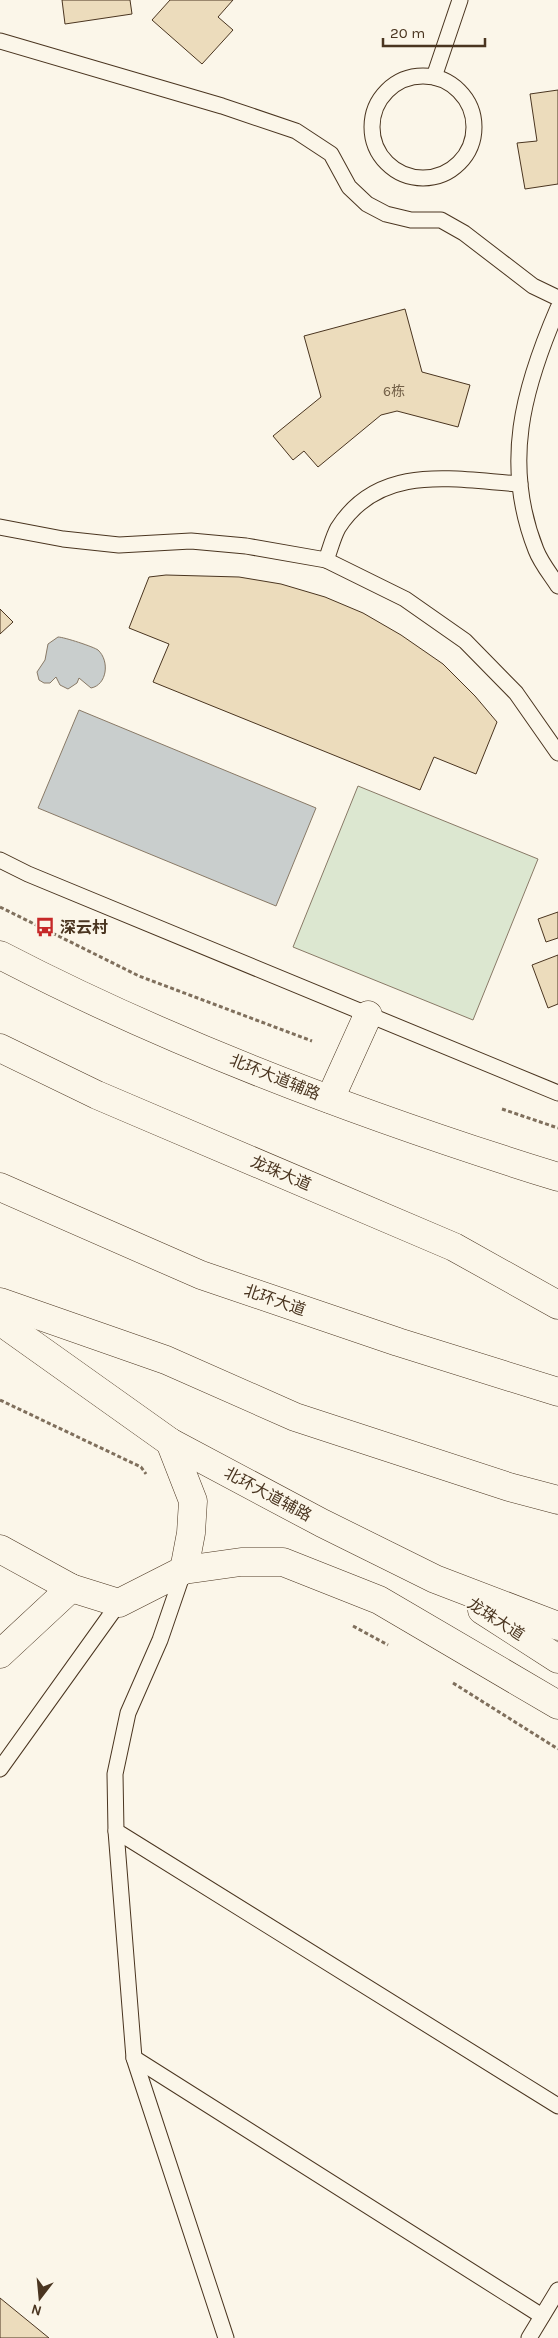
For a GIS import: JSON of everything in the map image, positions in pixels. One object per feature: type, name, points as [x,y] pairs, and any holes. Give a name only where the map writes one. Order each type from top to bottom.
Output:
[{"type":"main road","name":"北环大道辅路","points":[[0,954],[46,978],[179,1038],[330,1099],[558,1177]]},
{"type":"main road","points":[[330,1099],[368,1015]]},
{"type":"main road","name":"龙珠大道","points":[[0,1048],[97,1096],[454,1247],[558,1305]]},
{"type":"main road","name":"北环大道","points":[[0,1187],[201,1275],[398,1342],[558,1392]]},
{"type":"main road","points":[[0,1302],[166,1360],[295,1416],[509,1487],[558,1500]]},
{"type":"main road","name":"北环大道辅路","points":[[0,1321],[170,1442],[322,1523],[435,1579],[558,1626]]},
{"type":"main road","points":[[170,1442],[193,1502],[192,1533],[184,1570]]},
{"type":"main road","points":[[0,1549],[71,1588],[119,1603],[184,1570],[241,1562],[283,1562],[379,1600],[558,1705]]},
{"type":"main road","name":"龙珠大道","points":[[435,1579],[558,1658]]},
{"type":"main road","points":[[0,1654],[71,1588]]},
{"type":"lane","points":[[434,77],[460,0]]},
{"type":"lane","points":[[0,41],[222,106],[296,131],[331,154],[349,187],[367,204],[386,214],[411,220],[441,220],[464,233],[533,286],[558,298]]},
{"type":"lane","points":[[415,77],[434,77],[451,85],[465,98],[473,115],[474,134],[468,152],[456,166],[440,176],[421,179],[402,175],[387,164],[376,149],[371,130],[374,112],[382,95],[397,83],[415,77]]},
{"type":"lane","points":[[558,308],[528,385],[518,434],[520,484],[525,517],[536,552],[558,586]]},
{"type":"lane","points":[[326,560],[338,529],[359,502],[388,485],[422,478],[520,484]]},
{"type":"lane","points":[[0,527],[63,539],[119,545],[191,541],[246,546],[326,560],[405,599],[465,641],[516,693],[558,753]]},
{"type":"lane","points":[[0,860],[28,874],[558,1093]]},
{"type":"lane","points":[[184,1570],[160,1640],[128,1713],[115,1774],[116,1830],[134,2058],[226,2338]]},
{"type":"lane","points":[[0,1769],[119,1603]]},
{"type":"lane","points":[[116,1830],[558,2106]]},
{"type":"lane","points":[[134,2058],[542,2316]]},
{"type":"lane","points":[[529,2338],[558,2290]]},
{"type":"path","points":[[0,907],[139,976],[312,1041]]},
{"type":"path","points":[[502,1109],[558,1128]]},
{"type":"path","points":[[0,1400],[141,1467],[151,1480]]},
{"type":"path","points":[[350,1625],[393,1648]]},
{"type":"path","points":[[451,1682],[558,1749]]},
{"type":"green space","points":[[358,786],[538,859],[473,1020],[293,947]]},
{"type":"shaded area","points":[[58,637],[98,650],[102,655],[105,666],[101,682],[91,688],[79,678],[77,683],[68,689],[60,685],[56,677],[50,683],[44,683],[39,680],[37,672],[45,660],[48,644]]},
{"type":"shaded area","points":[[79,710],[316,808],[276,906],[38,808]]},
{"type":"building","points":[[62,0],[130,0],[132,14],[65,24]]},
{"type":"building","points":[[170,0],[233,0],[218,17],[233,30],[202,64],[152,20]]},
{"type":"building","points":[[558,90],[558,184],[525,189],[517,143],[537,141],[530,94]]},
{"type":"building","points":[[405,309],[422,372],[470,385],[458,427],[397,411],[381,415],[318,467],[304,451],[293,460],[273,436],[321,397],[304,336]]},
{"type":"building","points":[[166,575],[239,577],[281,584],[325,597],[363,613],[401,635],[443,664],[475,696],[497,722],[476,774],[434,757],[420,790],[153,682],[169,644],[129,628],[149,577]]},
{"type":"building","points":[[0,609],[13,622],[0,634]]},
{"type":"building","points":[[558,912],[558,938],[546,942],[538,919]]},
{"type":"building","points":[[558,955],[558,1004],[548,1008],[532,965]]},
{"type":"building","points":[[0,2298],[49,2338],[0,2338]]},
{"type":"place","name":"深云村","points":[[45,927]]}]
